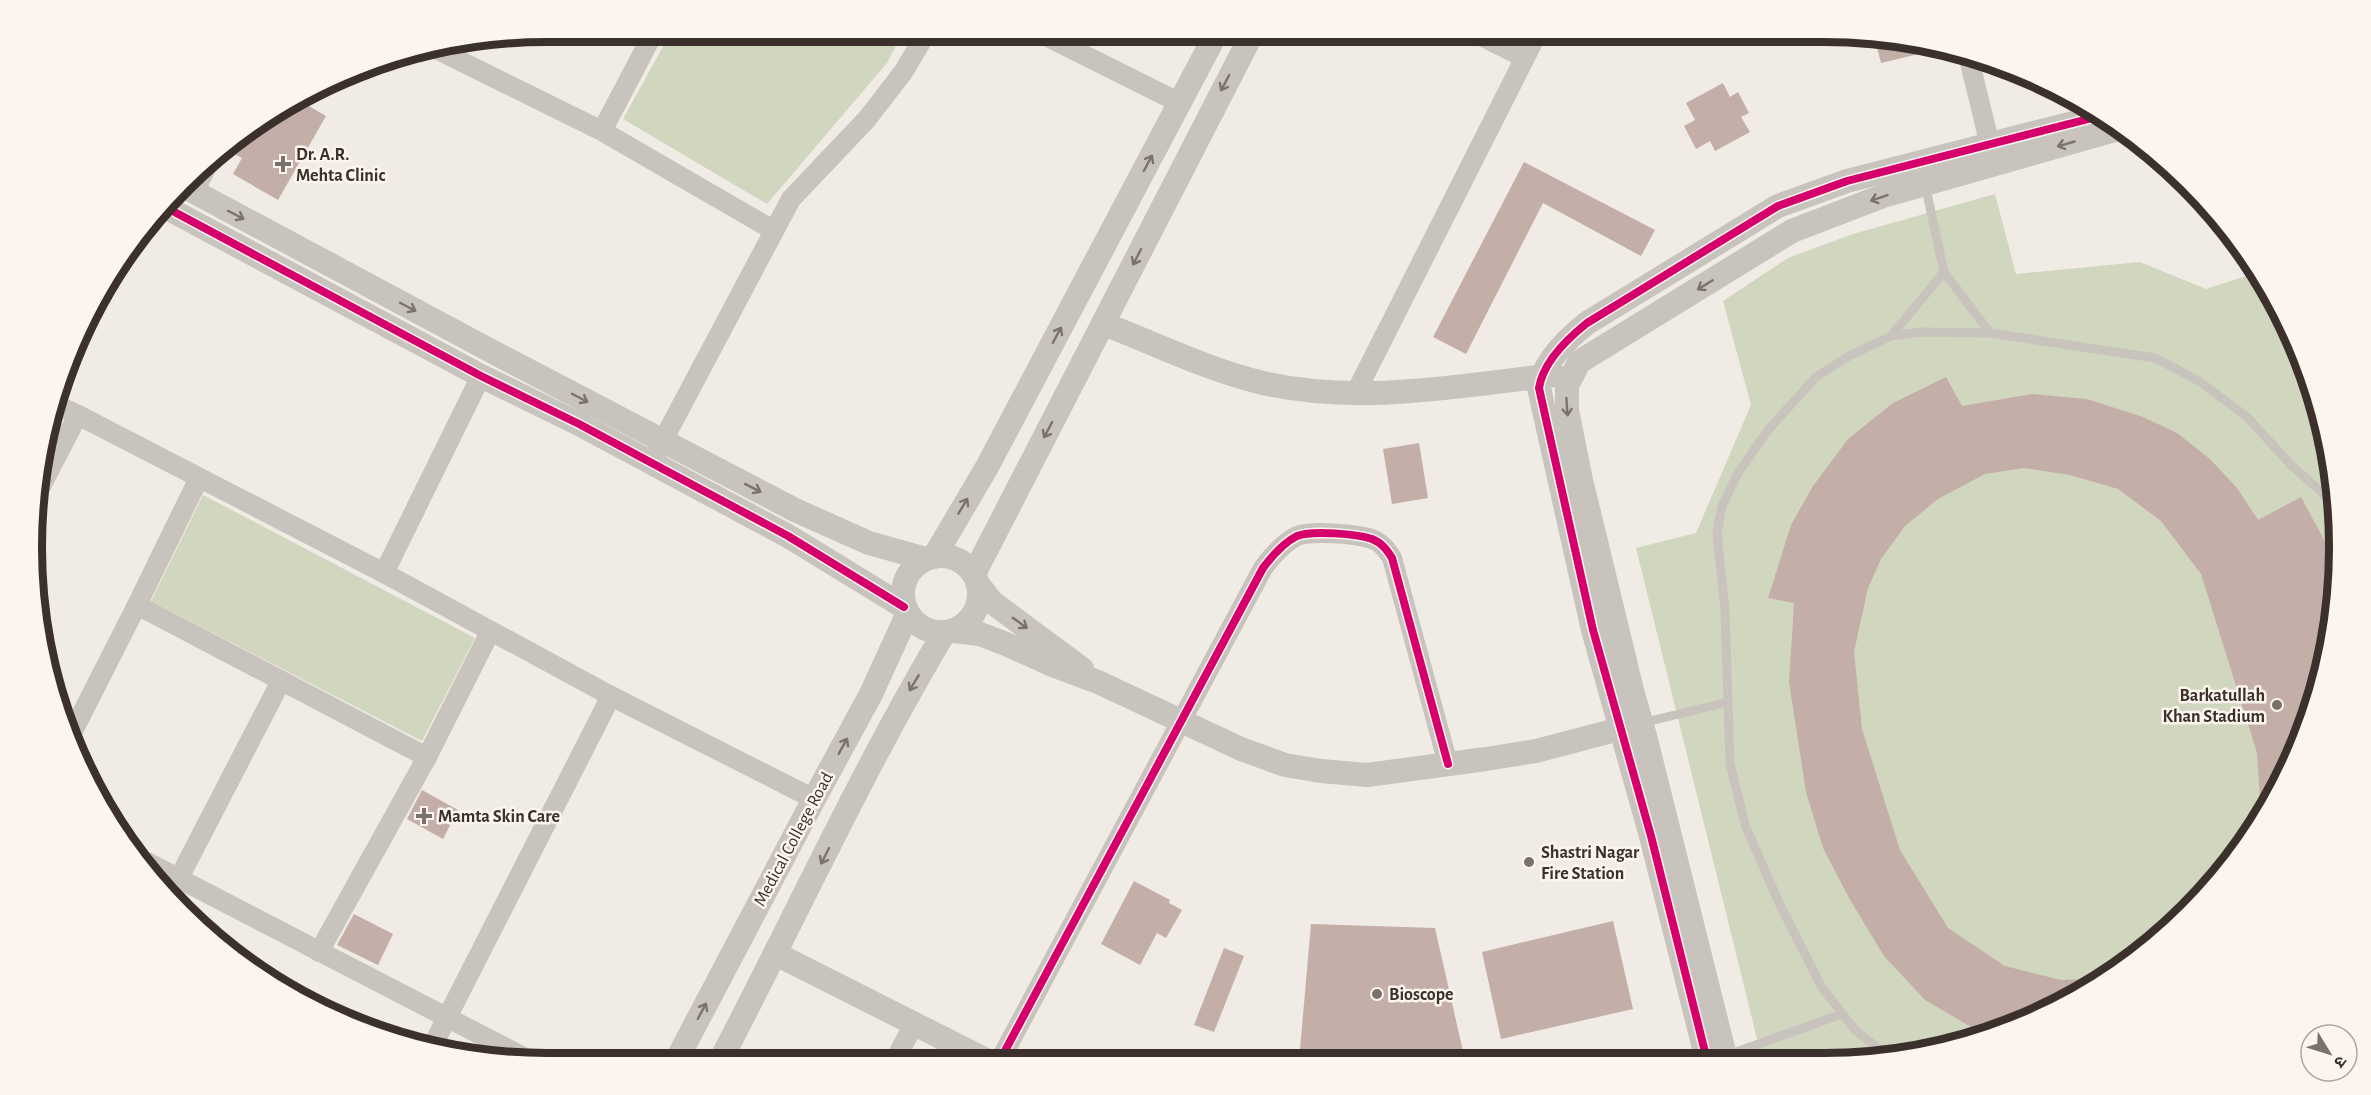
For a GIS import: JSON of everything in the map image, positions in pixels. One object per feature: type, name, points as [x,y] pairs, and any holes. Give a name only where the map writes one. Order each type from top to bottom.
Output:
[{"type":"street","points":[[602,131],[649,42]]},
{"type":"street","points":[[657,452],[791,199],[867,118],[904,71],[921,42]]},
{"type":"street","points":[[1058,42],[1180,103]]},
{"type":"street","points":[[906,610],[903,595],[907,576],[913,568],[930,558],[987,466],[1212,42]]},
{"type":"street","points":[[949,632],[963,625],[977,607],[979,595],[976,579],[984,550],[1104,324],[1248,42]]},
{"type":"street","points":[[1493,42],[1525,58]]},
{"type":"street","points":[[1355,394],[1533,42]]},
{"type":"street","points":[[449,52],[602,131],[773,230]]},
{"type":"street","points":[[1970,64],[1990,145]]},
{"type":"street","points":[[1631,726],[1593,630],[1539,388],[1540,377],[1567,339],[1587,323],[1778,206],[1847,181],[1990,145],[2084,115]]},
{"type":"street","points":[[1716,1053],[1650,836],[1631,726],[1567,410],[1567,386],[1579,362],[1792,231],[1883,196],[2110,131]]},
{"type":"street","points":[[190,190],[657,452],[906,610],[921,627],[980,634],[1098,682],[1241,748],[1285,765],[1367,775],[1536,751],[1631,726]]},
{"type":"street","points":[[171,210],[481,376],[579,424],[657,452],[858,538],[930,558],[948,556],[966,564],[992,602],[1057,648],[1098,682]]},
{"type":"street","points":[[1104,324],[1209,365],[1263,383],[1355,394],[1478,386],[1512,379],[1574,373]]},
{"type":"street","points":[[384,573],[481,376]]},
{"type":"street","points":[[62,408],[384,573],[611,696],[814,799]]},
{"type":"street","points":[[47,474],[78,416]]},
{"type":"street","points":[[75,726],[199,478]]},
{"type":"street","points":[[1004,1053],[1263,568],[1277,551],[1298,536],[1311,533],[1353,536],[1373,539],[1385,547],[1392,558],[1448,764]]},
{"type":"street","points":[[137,605],[427,757]]},
{"type":"street","name":"Medical College Road","points":[[680,1053],[871,694],[906,610]]},
{"type":"street","points":[[319,952],[427,757],[490,632]]},
{"type":"street","name":"Medical College Road","points":[[724,1053],[899,709],[949,632]]},
{"type":"street","points":[[179,878],[281,681]]},
{"type":"street","points":[[436,1040],[611,696]]},
{"type":"street","points":[[155,866],[514,1052]]},
{"type":"street","points":[[776,954],[972,1053]]},
{"type":"street","points":[[899,1053],[914,1024]]},
{"type":"lane","points":[[1925,184],[1944,272],[1990,333]]},
{"type":"lane","points":[[1891,336],[1944,272]]},
{"type":"lane","points":[[1880,1050],[1854,1030],[1821,986],[1780,905],[1745,825],[1730,763],[1724,594],[1717,533],[1722,506],[1738,473],[1768,430],[1816,377],[1849,356],[1891,336],[1951,331],[1990,333],[2090,346],[2155,358],[2199,381],[2247,417],[2291,465],[2326,496]]},
{"type":"lane","points":[[1631,726],[1728,702]]},
{"type":"lane","points":[[1735,1053],[1842,1014]]},
{"type":"green space","points":[[665,42],[898,42],[887,63],[767,204],[623,119]]},
{"type":"green space","points":[[1995,194],[2016,274],[2140,262],[2206,289],[2249,275],[2291,354],[2312,417],[2325,482],[2328,514],[2328,581],[2325,613],[2312,678],[2302,710],[2291,741],[2261,800],[2225,855],[2204,881],[2157,928],[2131,949],[2104,968],[2047,1001],[2017,1015],[1954,1036],[1889,1049],[1857,1052],[1761,1053],[1636,548],[1696,533],[1751,405],[1723,301],[1788,258],[1853,234]]},
{"type":"green space","points":[[203,495],[475,638],[422,741],[151,601]]},
{"type":"building","points":[[1876,45],[1925,53],[1881,63]]},
{"type":"building","points":[[1723,83],[1730,97],[1738,92],[1749,113],[1741,117],[1750,132],[1715,151],[1710,141],[1696,149],[1684,126],[1695,120],[1686,103]]},
{"type":"building","points":[[306,104],[326,116],[278,200],[233,174],[242,158],[232,152],[267,127]]},
{"type":"building","points":[[1524,162],[1655,230],[1641,256],[1543,203],[1466,354],[1433,337]]},
{"type":"building","name":"Barkatullah Khan Stadium","points":[[1946,377],[1962,406],[2032,394],[2087,399],[2143,417],[2177,433],[2210,459],[2237,488],[2258,520],[2301,497],[2329,552],[2325,613],[2312,678],[2291,741],[2260,801],[2257,753],[2201,574],[2161,521],[2118,489],[2070,475],[2024,468],[1985,474],[1938,499],[1905,526],[1881,559],[1868,588],[1854,652],[1862,729],[1900,850],[1948,928],[2005,966],[2061,980],[2086,979],[2017,1015],[1975,1029],[1925,1000],[1884,956],[1849,898],[1823,848],[1806,792],[1789,682],[1794,603],[1768,598],[1791,525],[1813,486],[1848,439],[1893,403]]},
{"type":"building","points":[[1419,443],[1428,498],[1392,504],[1383,449]]},
{"type":"building","points":[[422,790],[458,810],[443,839],[407,819]]},
{"type":"building","points":[[1134,881],[1170,900],[1169,903],[1182,910],[1166,938],[1157,933],[1140,965],[1101,944]]},
{"type":"building","points":[[354,914],[393,934],[378,965],[337,945]]},
{"type":"building","points":[[1613,921],[1633,1009],[1501,1039],[1482,952]]},
{"type":"building","name":"Bioscope","points":[[1311,924],[1435,928],[1463,1053],[1300,1053]]},
{"type":"building","points":[[1224,948],[1244,956],[1214,1032],[1194,1025]]},
{"type":"cycle path","points":[[1705,1053],[1651,836],[1593,630],[1539,388],[1541,378],[1557,352],[1587,323],[1778,206],[1847,181],[2090,119]]},
{"type":"cycle path","points":[[171,210],[481,376],[579,424],[788,536],[904,607]]},
{"type":"cycle path","points":[[1004,1053],[1263,568],[1278,550],[1292,539],[1313,533],[1365,537],[1376,541],[1388,552],[1392,558],[1448,764]]},
{"type":"place","name":"Dr. A.R. Mehta Clinic","points":[[283,164]]},
{"type":"place","name":"Barkatullah Khan Stadium","points":[[2277,705]]},
{"type":"place","name":"Mamta Skin Care","points":[[424,816]]},
{"type":"place","name":"Shastri Nagar Fire Station","points":[[1529,862]]},
{"type":"place","name":"Bioscope","points":[[1377,994]]}]
